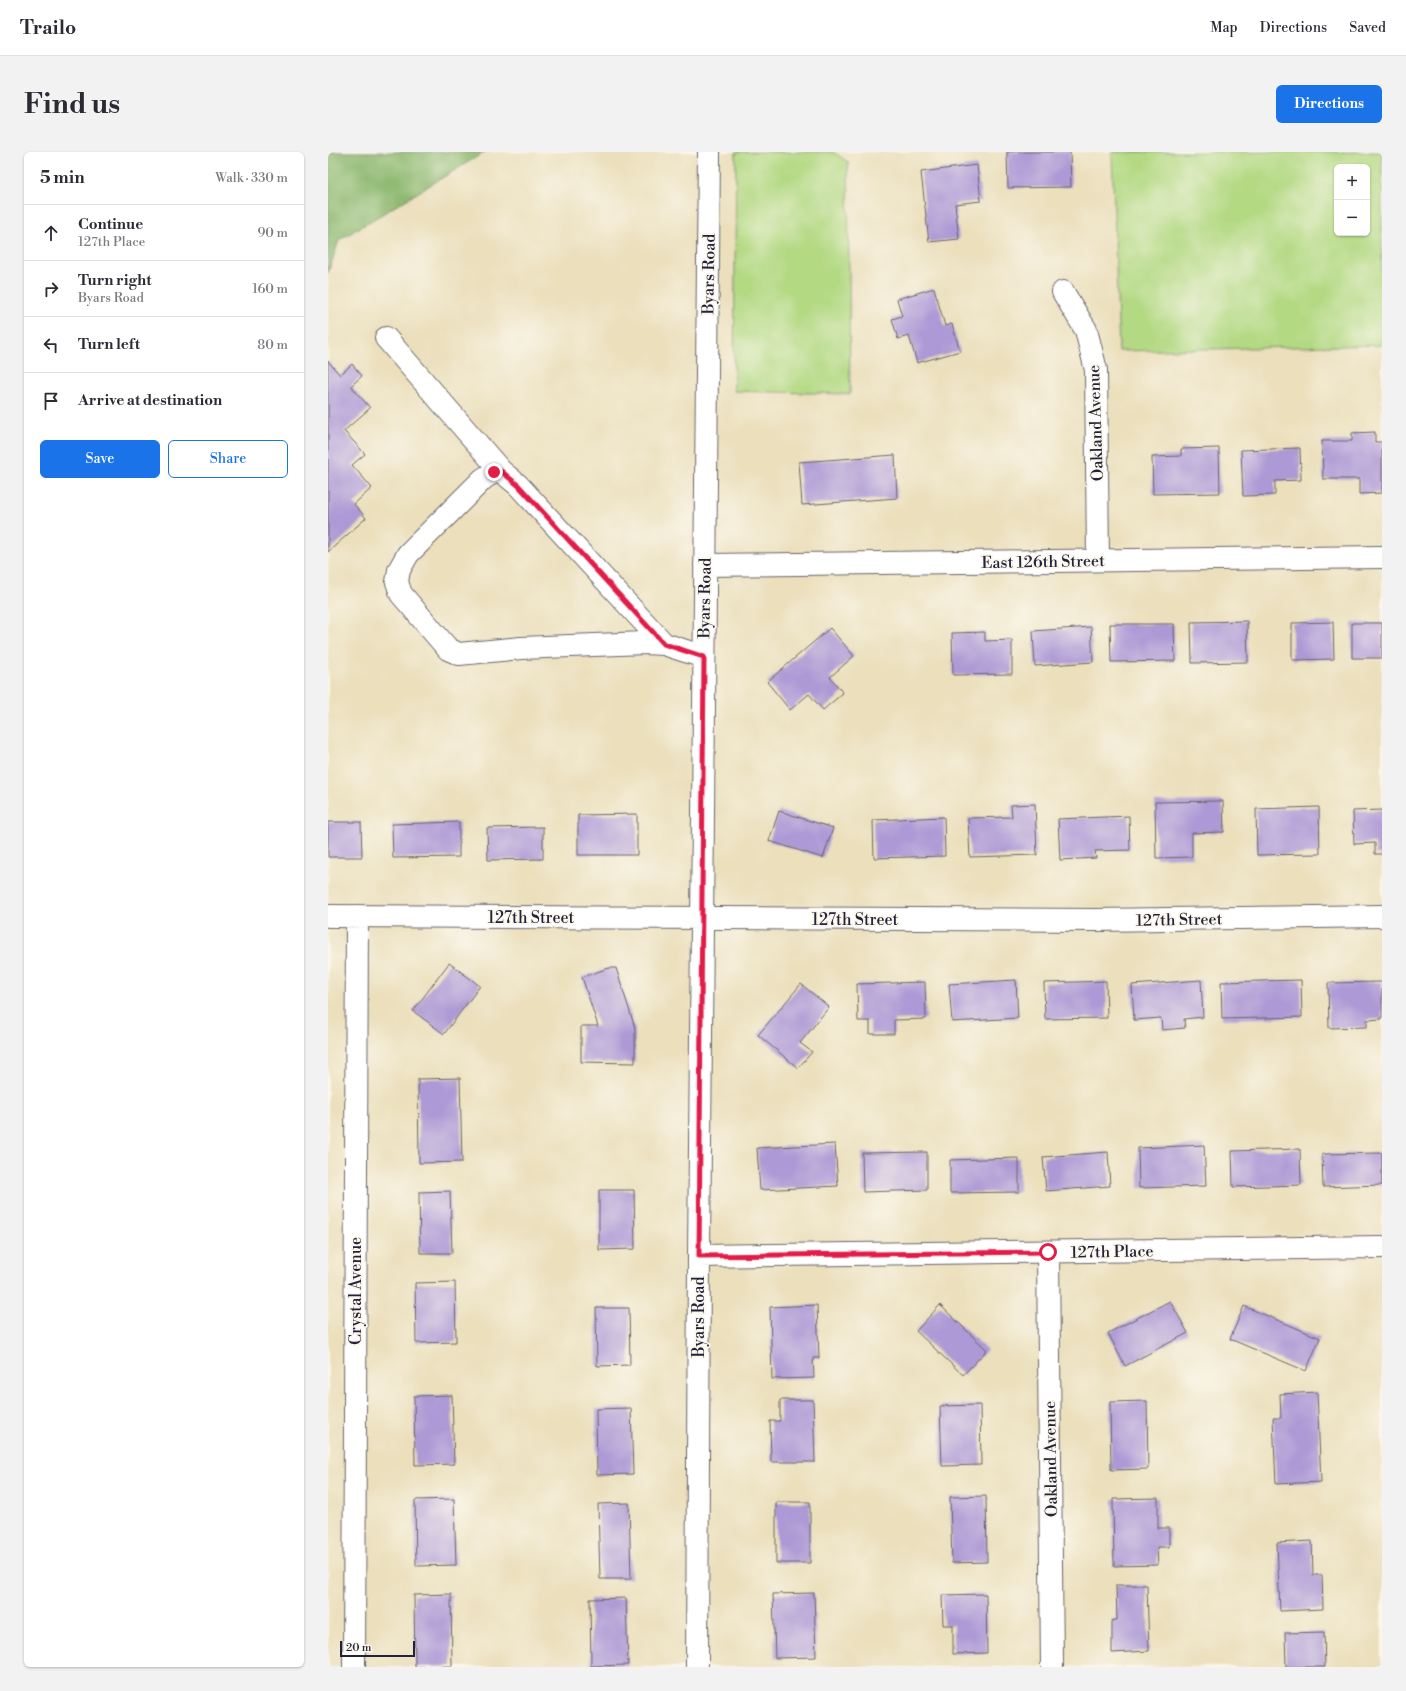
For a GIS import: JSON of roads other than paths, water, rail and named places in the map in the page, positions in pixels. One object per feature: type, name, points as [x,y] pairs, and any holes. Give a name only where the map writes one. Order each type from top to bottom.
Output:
[{"type":"street","name":"Byars Road","points":[[697,1667],[701,918],[709,152]]},
{"type":"street","name":"Oakland Avenue","points":[[1063,292],[1086,330],[1096,370],[1098,560]]},
{"type":"street","points":[[386,338],[501,471],[518,485],[664,644]]},
{"type":"street","points":[[501,471],[494,472],[483,479],[408,554],[399,570],[397,582],[401,594],[448,649],[459,654],[521,648],[644,643],[664,644],[704,657]]},
{"type":"street","name":"East 126th Street","points":[[705,565],[1382,557]]},
{"type":"street","name":"127th Street","points":[[328,916],[1095,920],[1382,916]]},
{"type":"street","name":"Crystal Avenue","points":[[354,1667],[357,916]]},
{"type":"street","name":"127th Place","points":[[699,1256],[1382,1247]]},
{"type":"street","name":"Oakland Avenue","points":[[1048,1252],[1052,1667]]}]
